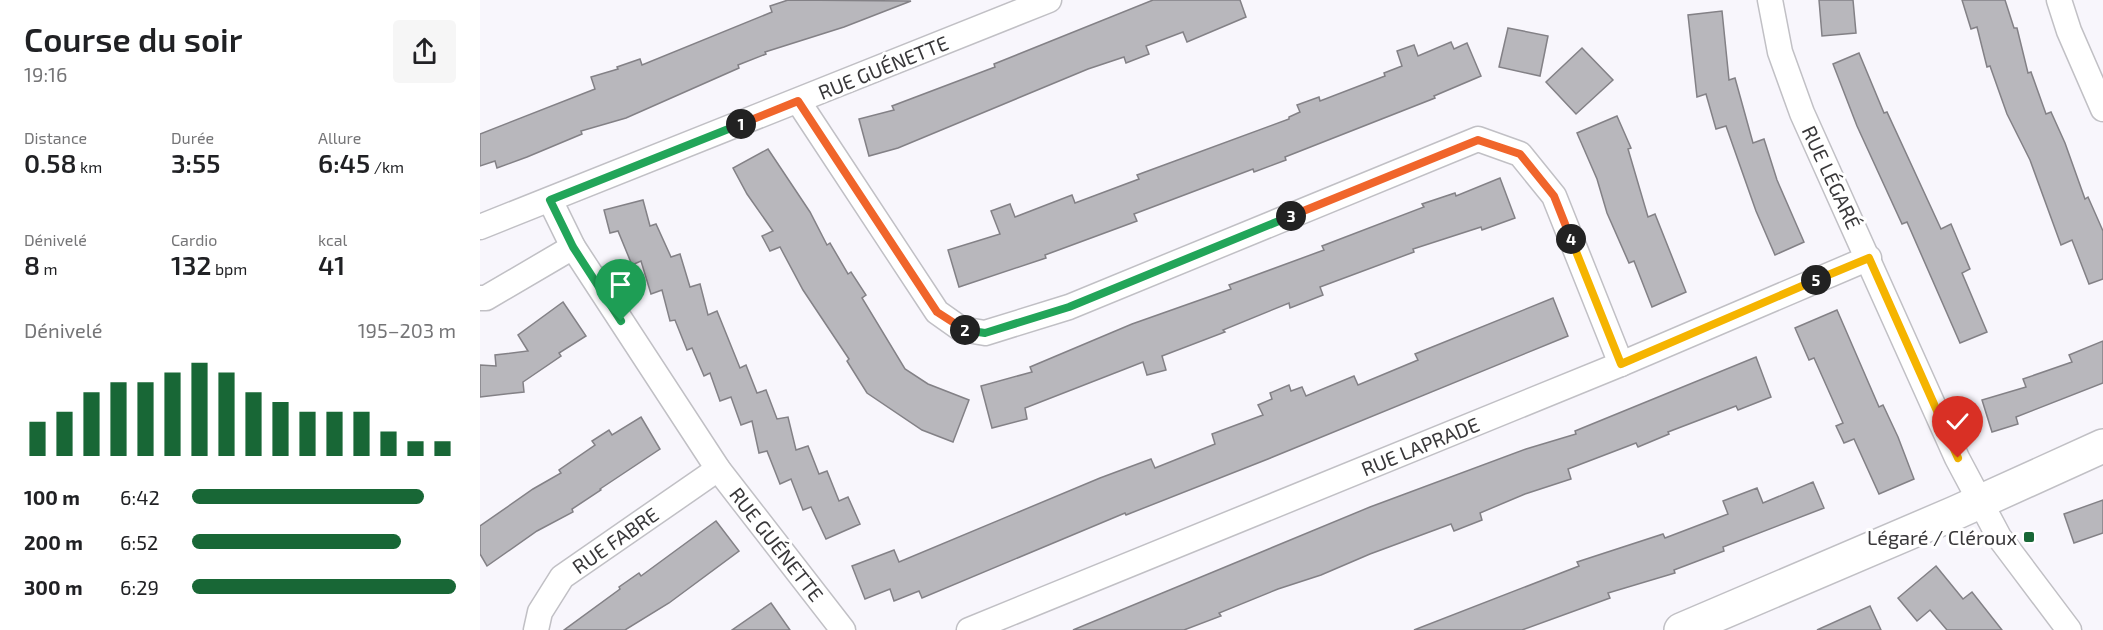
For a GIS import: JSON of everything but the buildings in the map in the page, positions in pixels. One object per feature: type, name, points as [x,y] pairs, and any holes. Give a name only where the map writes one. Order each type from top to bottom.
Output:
[{"type":"street","name":"RUE GUÉNETTE","points":[[480,227],[1049,0]]},
{"type":"street","name":"RUE LÉGARÉ","points":[[1770,0],[1780,52],[1789,78],[1937,414],[1999,537],[2069,630]]},
{"type":"street","points":[[2059,0],[2069,31],[2103,109]]},
{"type":"street","points":[[798,101],[937,312],[961,329],[985,333],[1069,307],[1478,140],[1520,154],[1554,196],[1621,364]]},
{"type":"street","name":"RUE GUÉNETTE","points":[[550,200],[573,247],[718,469],[843,630]]},
{"type":"street","points":[[480,298],[486,298],[573,247]]},
{"type":"street","name":"RUE LAPRADE","points":[[969,630],[1621,364],[1869,258]]},
{"type":"street","points":[[1681,630],[1980,502],[2103,446]]},
{"type":"street","name":"RUE FABRE","points":[[536,630],[540,612],[562,577],[718,469]]},
{"type":"place","name":"Légaré / Cléroux","points":[[2029,537]]},
{"type":"route","points":[[621,321],[573,247],[550,200],[798,101],[937,312],[961,329],[985,333],[1069,307],[1478,140],[1520,154],[1554,196],[1621,364],[1869,258],[1958,458]]}]
